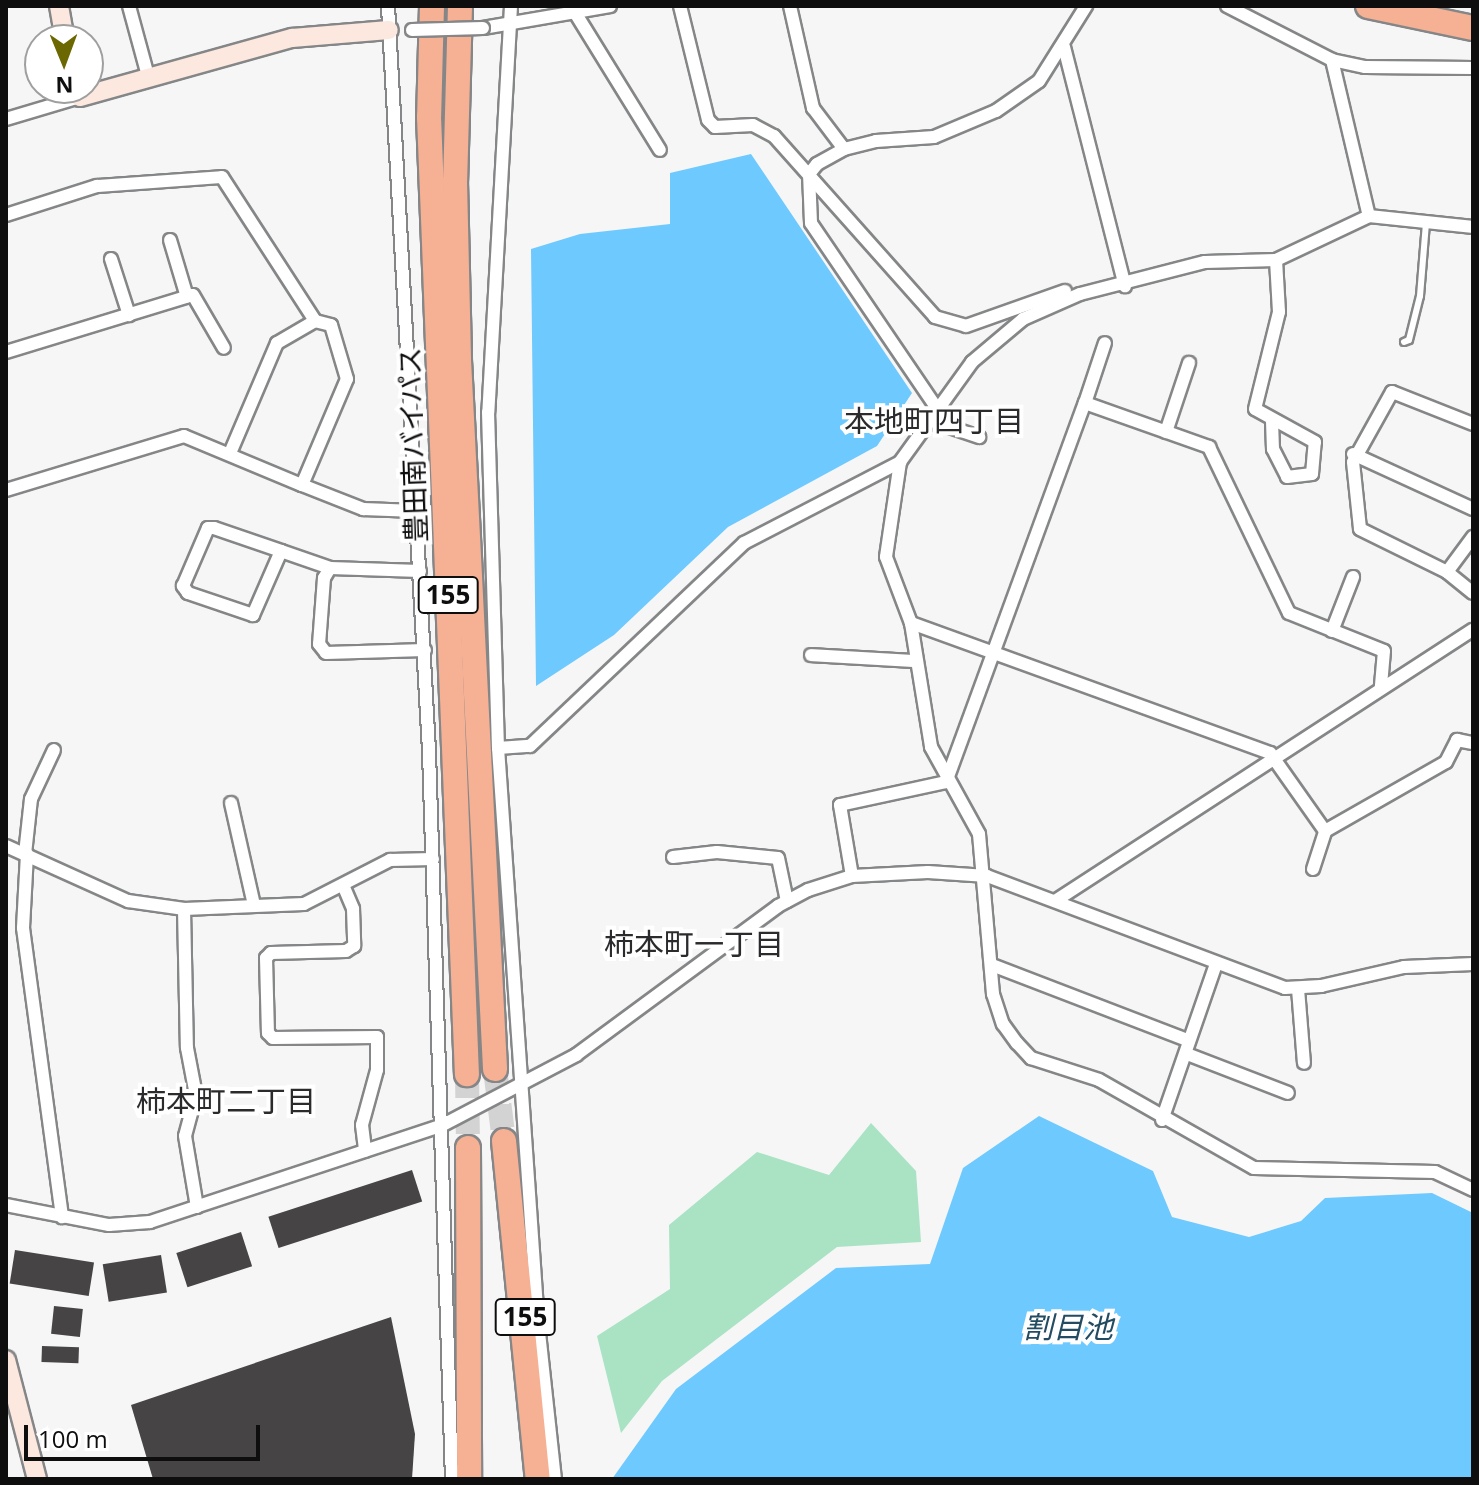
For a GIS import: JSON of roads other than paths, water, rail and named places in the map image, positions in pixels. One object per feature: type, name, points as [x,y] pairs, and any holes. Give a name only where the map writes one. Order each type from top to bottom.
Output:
[{"type":"highway","name":"155","points":[[419,6],[429,117]]},
{"type":"highway","name":"豊田南バイパス","points":[[432,6],[429,117],[467,1074]]},
{"type":"highway","name":"豊田南バイパス","points":[[460,6],[455,181],[495,1069]]},
{"type":"highway","name":"155","points":[[455,181],[467,160],[473,6]]},
{"type":"highway","points":[[1368,6],[1473,28]]},
{"type":"highway","points":[[1435,20],[1473,21]]},
{"type":"highway","name":"155","points":[[468,1148],[470,1200],[465,1208],[469,1479]]},
{"type":"highway","name":"155","points":[[504,1149],[533,1395],[538,1479]]},
{"type":"street","points":[[129,6],[148,76]]},
{"type":"street","points":[[388,6],[425,650],[452,1479]]},
{"type":"street","points":[[511,6],[489,376],[498,748],[521,1086],[555,1479]]},
{"type":"street","points":[[104,87],[292,38],[389,30],[510,28],[573,10],[610,6]]},
{"type":"street","points":[[680,6],[708,120],[715,127],[753,125],[774,136],[943,321],[966,326],[1065,291],[1080,294]]},
{"type":"street","points":[[790,6],[813,108],[844,149]]},
{"type":"street","points":[[979,437],[935,416],[811,223],[806,187],[809,174],[817,164],[844,149],[876,141],[934,137],[996,111],[1039,81],[1064,47],[1086,6]]},
{"type":"street","points":[[1227,6],[1332,60],[1365,67],[1473,68]]},
{"type":"street","points":[[573,10],[660,150]]},
{"type":"street","points":[[1064,47],[1125,286]]},
{"type":"street","points":[[1332,60],[1369,216]]},
{"type":"street","points":[[6,119],[48,104]]},
{"type":"street","points":[[6,215],[97,186],[222,177],[315,321],[331,325],[349,370],[302,485]]},
{"type":"street","points":[[498,748],[530,746],[744,543],[900,462],[972,362],[1001,334],[1080,294],[1125,286],[1205,262],[1276,260],[1369,216],[1473,227]]},
{"type":"street","points":[[170,240],[187,297]]},
{"type":"street","points":[[111,259],[129,315]]},
{"type":"street","points":[[1272,421],[1273,449],[1287,477],[1312,474],[1315,442],[1255,409],[1279,312],[1276,260]]},
{"type":"street","points":[[6,352],[193,295],[224,348]]},
{"type":"street","points":[[230,453],[277,343],[315,321]]},
{"type":"street","points":[[946,782],[1105,343]]},
{"type":"street","points":[[1166,432],[1189,363]]},
{"type":"street","points":[[1473,424],[1392,392],[1353,454],[1360,529],[1447,572],[1473,593]]},
{"type":"street","points":[[1085,403],[1209,447],[1289,613],[1384,651],[1381,688]]},
{"type":"street","points":[[6,490],[184,436],[363,509],[416,511]]},
{"type":"street","points":[[1353,454],[1473,509]]},
{"type":"street","points":[[900,462],[886,557],[911,623],[931,747],[946,782],[973,819],[987,876],[993,994],[1003,1024],[1031,1058],[1099,1080],[1162,1120],[1254,1168],[1435,1172],[1473,1190]]},
{"type":"street","points":[[281,551],[253,615],[188,593],[183,586],[208,528],[281,551],[330,568],[420,571]]},
{"type":"street","points":[[1447,572],[1473,537]]},
{"type":"street","points":[[330,568],[324,578],[319,650],[425,650]]},
{"type":"street","points":[[1332,631],[1353,577]]},
{"type":"street","points":[[911,623],[995,650],[1277,758],[1325,831]]},
{"type":"street","points":[[1055,901],[1473,630]]},
{"type":"street","points":[[811,655],[916,661]]},
{"type":"street","points":[[1313,869],[1325,831],[1446,762],[1457,740],[1473,743]]},
{"type":"street","points":[[54,750],[31,799],[24,940],[62,1217]]},
{"type":"street","points":[[852,876],[840,805],[946,782]]},
{"type":"street","points":[[231,803],[254,905]]},
{"type":"street","points":[[6,846],[128,901],[184,909],[304,904],[390,860],[433,859]]},
{"type":"street","points":[[673,857],[717,852],[778,858],[787,901]]},
{"type":"street","points":[[6,1205],[109,1225],[150,1222],[441,1126],[576,1055],[787,901],[852,876],[928,872],[987,876],[1216,964],[1298,989],[1404,967],[1473,964]]},
{"type":"street","points":[[343,885],[353,909],[354,946],[346,951],[271,953],[266,958],[268,1033],[273,1038],[377,1037],[377,1070],[362,1125],[365,1151]]},
{"type":"street","points":[[184,909],[187,1048],[196,1095],[185,1136],[197,1207]]},
{"type":"street","points":[[1162,1120],[1187,1054],[1187,1040],[1216,964]]},
{"type":"street","points":[[992,965],[1187,1040]]},
{"type":"street","points":[[1298,989],[1304,1063]]},
{"type":"street","points":[[1187,1054],[1288,1093]]},
{"type":"street","points":[[6,1360],[37,1479]]},
{"type":"lane","points":[[1404,342],[1409,340],[1420,296],[1426,220]]},
{"type":"water","points":[[751,154],[912,393],[877,446],[728,527],[614,635],[536,686],[531,249],[580,234],[670,224],[670,173]]},
{"type":"water","name":"割目池","points":[[1039,1116],[1153,1171],[1172,1217],[1249,1237],[1301,1221],[1325,1198],[1432,1193],[1473,1213],[1473,1479],[612,1479],[676,1389],[836,1268],[930,1264],[963,1168]]},
{"type":"tunnel","points":[[495,1069],[504,1141]]},
{"type":"tunnel","points":[[467,1074],[468,1148]]},
{"type":"district","name":"本地町四丁目","points":[[934,421]]},
{"type":"district","name":"柿本町一丁目","points":[[694,944]]},
{"type":"district","name":"柿本町二丁目","points":[[226,1101]]}]
